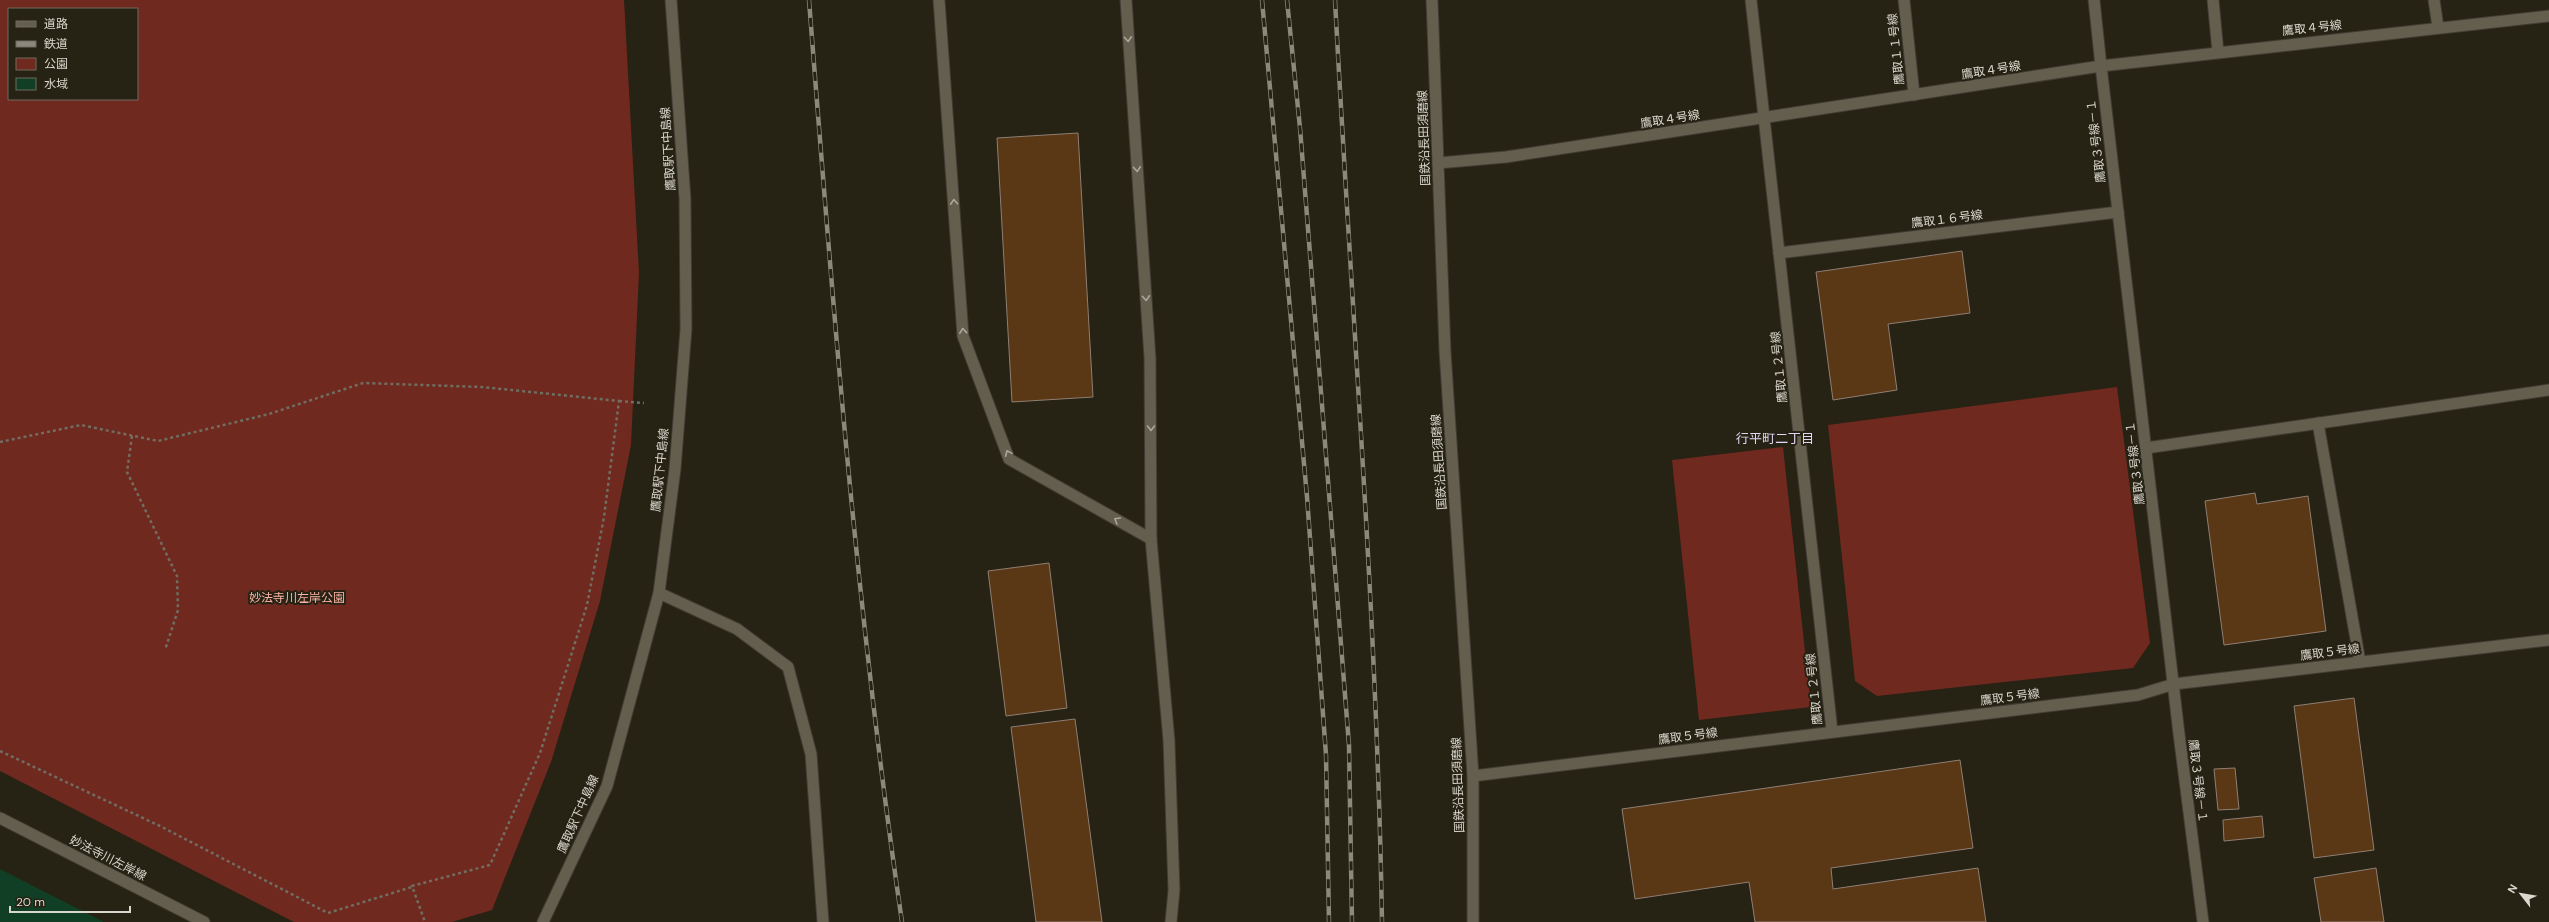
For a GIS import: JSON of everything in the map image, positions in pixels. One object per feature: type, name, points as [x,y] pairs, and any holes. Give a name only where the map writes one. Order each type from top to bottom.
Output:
[{"type":"street","name":"鷹取駅下中島線","points":[[543,922],[607,786],[659,593],[675,470],[686,329],[685,199],[671,0]]},
{"type":"street","points":[[939,0],[963,336],[1009,458],[1151,539]]},
{"type":"street","points":[[1126,0],[1150,358],[1151,539],[1169,741],[1174,890],[1171,922]]},
{"type":"street","name":"国鉄沿長田須磨線","points":[[1432,0],[1445,351],[1473,776],[1473,922]]},
{"type":"street","name":"鷹取１２号線","points":[[1751,0],[1832,731]]},
{"type":"street","name":"鷹取１１号線","points":[[1904,0],[1914,95]]},
{"type":"street","name":"鷹取３号線－１","points":[[2094,0],[2203,922]]},
{"type":"street","points":[[2213,0],[2218,52]]},
{"type":"street","points":[[2434,0],[2438,27]]},
{"type":"street","name":"鷹取４号線","points":[[1438,163],[1506,157],[2101,66],[2438,27],[2549,16]]},
{"type":"street","name":"鷹取１６号線","points":[[1779,253],[2118,212]]},
{"type":"street","points":[[2146,448],[2549,390]]},
{"type":"street","points":[[2318,423],[2360,662]]},
{"type":"street","points":[[659,593],[737,629],[788,667],[811,754],[823,922]]},
{"type":"street","name":"鷹取５号線","points":[[1473,776],[1832,731],[2138,695],[2174,684],[2549,640]]},
{"type":"street","name":"妙法寺川左岸線","points":[[0,818],[204,922]]},
{"type":"path","points":[[0,442],[81,425],[158,441],[269,414],[363,383],[482,387],[644,403]]},
{"type":"path","points":[[0,751],[160,826],[328,913],[490,865],[540,753],[587,605],[604,517],[619,401]]},
{"type":"path","points":[[132,436],[127,472],[177,576],[178,610],[165,650]]},
{"type":"path","points":[[412,887],[425,922]]},
{"type":"green space","name":"妙法寺川左岸公園","points":[[0,0],[624,0],[639,273],[631,445],[600,601],[551,762],[492,910],[452,922],[294,922],[0,771]]},
{"type":"green space","points":[[2117,387],[2150,643],[2133,668],[1877,696],[1855,681],[1828,425]]},
{"type":"green space","points":[[1783,447],[1811,707],[1699,720],[1672,460]]},
{"type":"water","points":[[0,869],[104,922],[0,922]]},
{"type":"building","points":[[1078,133],[1093,397],[1012,402],[997,138]]},
{"type":"building","points":[[1962,251],[1970,313],[1888,324],[1897,390],[1833,400],[1816,272]]},
{"type":"building","points":[[2255,493],[2257,504],[2308,496],[2326,631],[2224,645],[2205,501]]},
{"type":"building","points":[[1049,563],[1067,708],[1006,716],[988,571]]},
{"type":"building","points":[[2354,698],[2374,850],[2314,858],[2294,706]]},
{"type":"building","points":[[1075,719],[1102,922],[1036,922],[1011,727]]},
{"type":"building","points":[[1960,760],[1973,848],[1831,868],[1833,889],[1978,868],[1986,922],[1755,922],[1749,882],[1635,899],[1622,809]]},
{"type":"building","points":[[2235,768],[2239,809],[2218,810],[2214,769]]},
{"type":"building","points":[[2262,816],[2264,837],[2224,841],[2223,820]]},
{"type":"building","points":[[2376,868],[2384,922],[2321,922],[2314,878]]},
{"type":"railway","points":[[809,0],[837,347],[859,577],[886,807],[902,922]]},
{"type":"railway","points":[[1262,0],[1307,497],[1326,755],[1329,922]]},
{"type":"railway","points":[[1287,0],[1300,128],[1349,745],[1352,922]]},
{"type":"railway","points":[[1335,0],[1363,461],[1375,691],[1382,922]]},
{"type":"district","name":"行平町二丁目","points":[[1775,438]]}]
